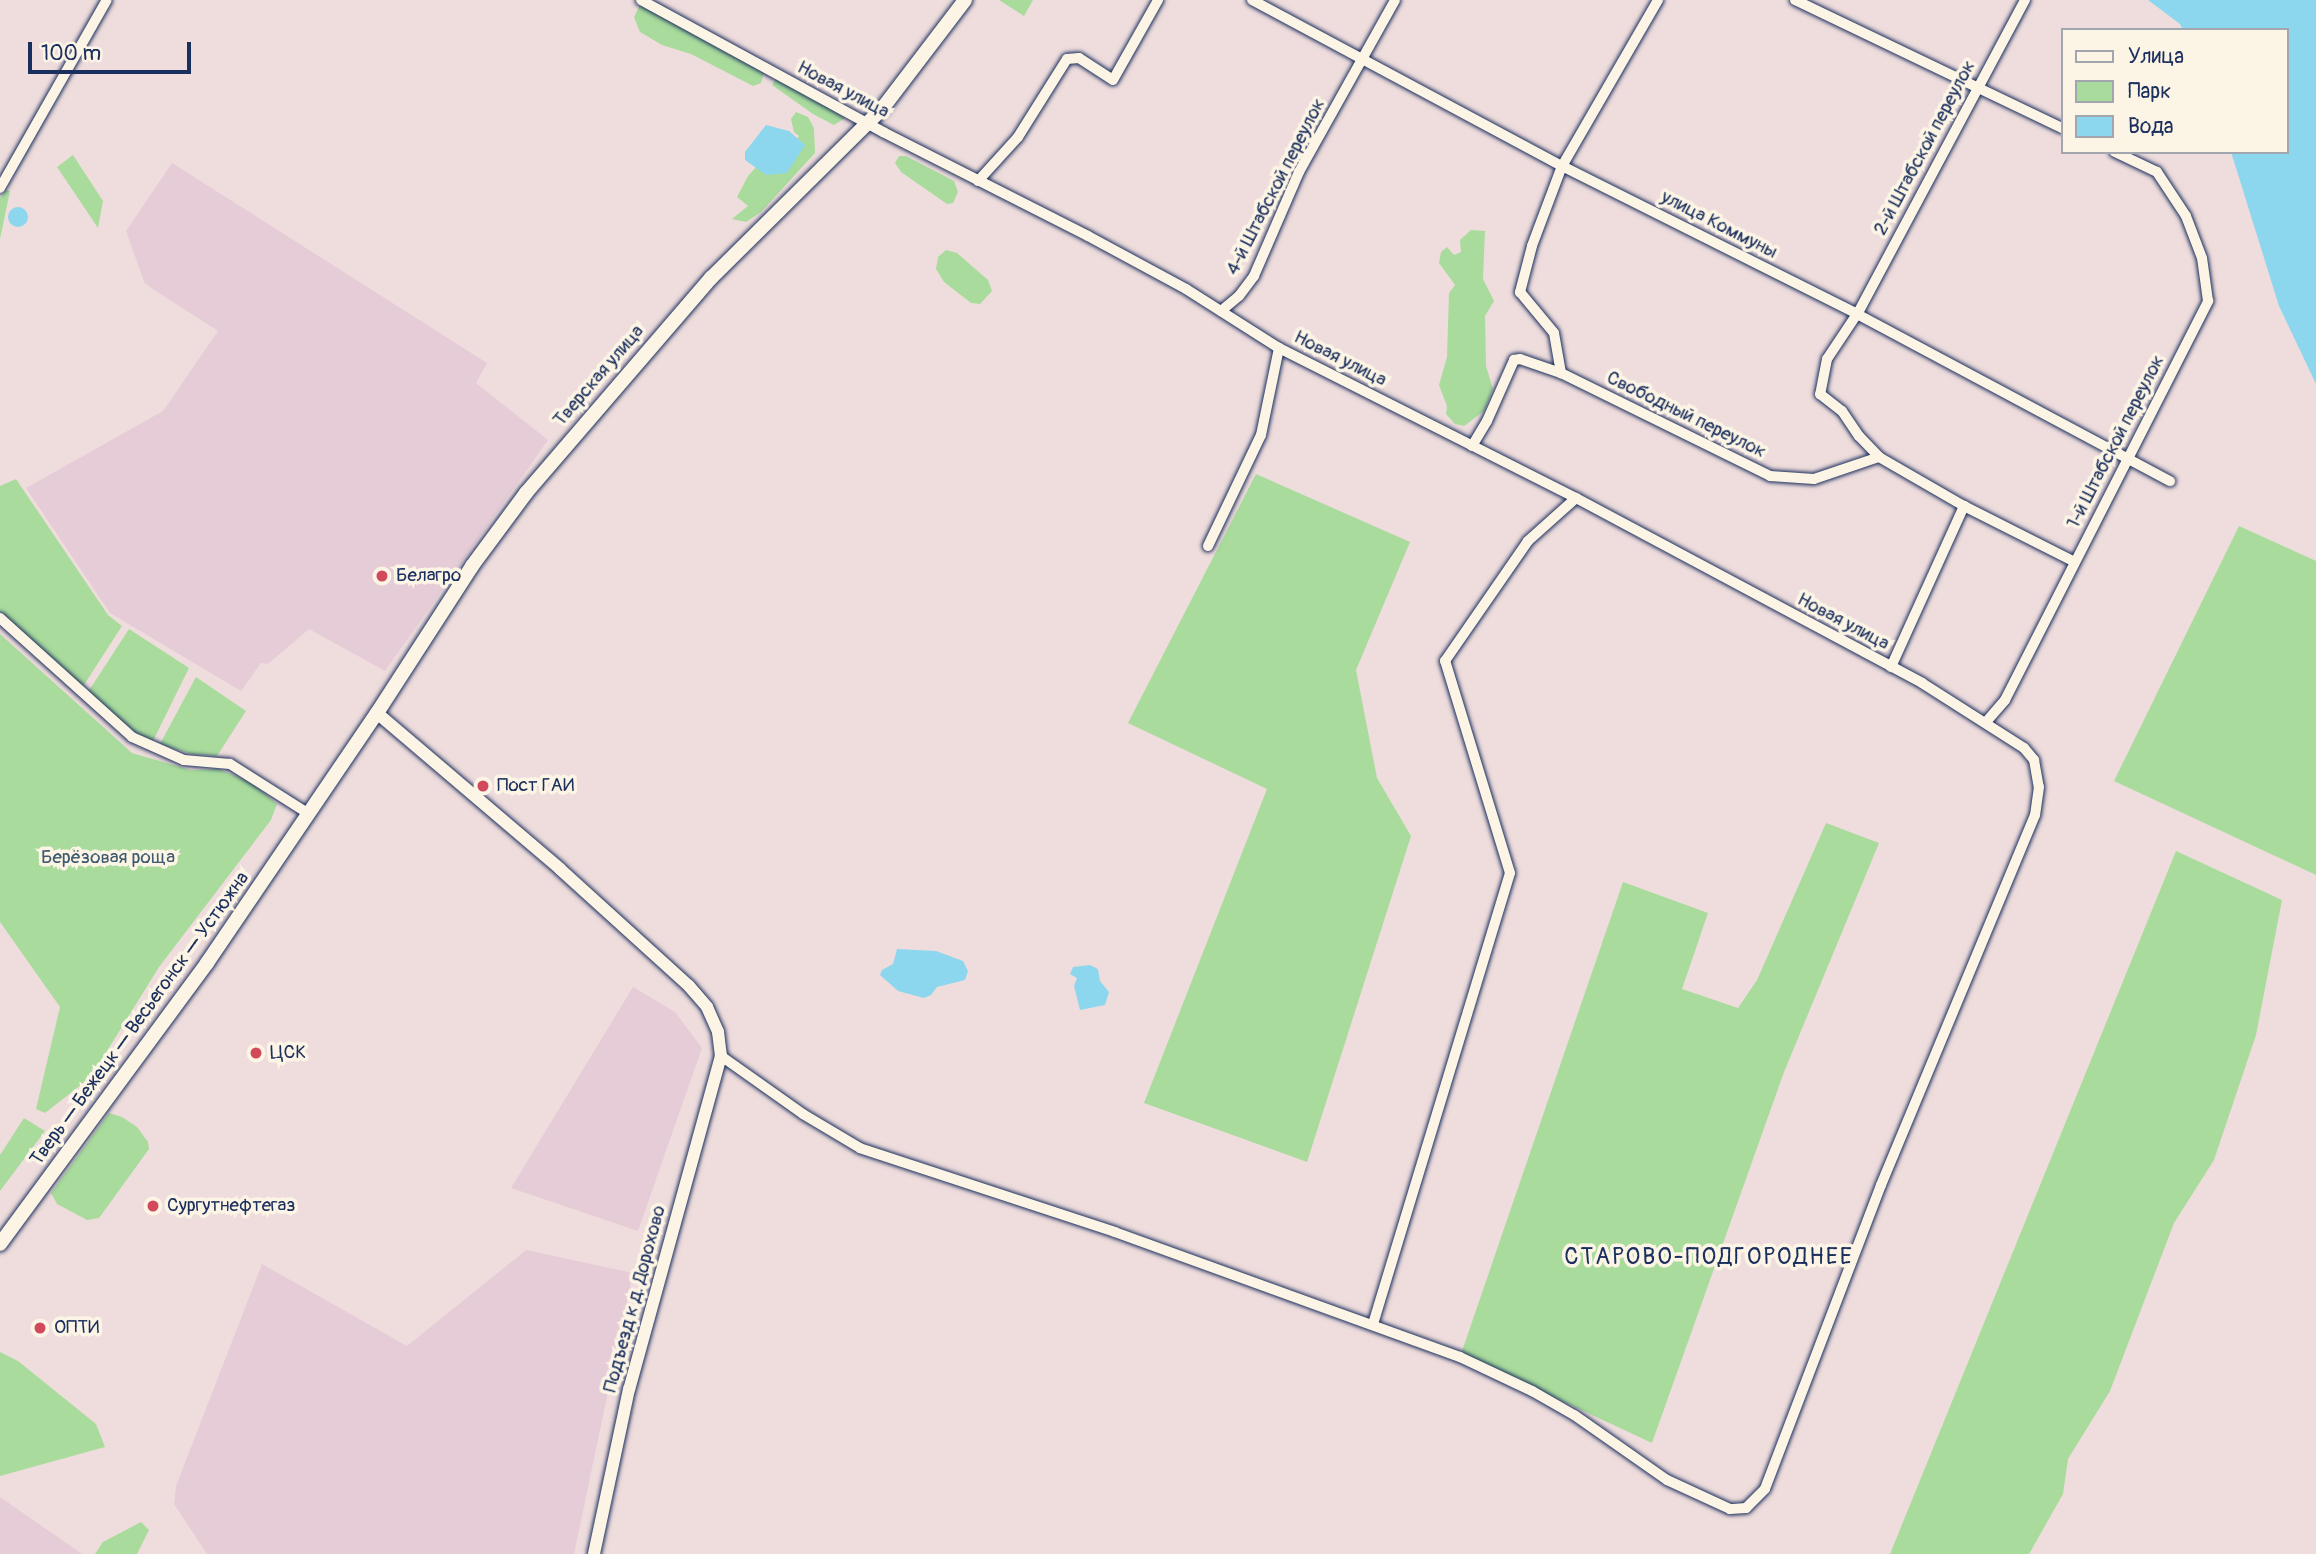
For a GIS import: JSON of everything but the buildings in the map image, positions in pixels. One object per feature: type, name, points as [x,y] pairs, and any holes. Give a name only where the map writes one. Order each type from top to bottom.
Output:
[{"type":"main road","name":"Тверская улица","points":[[309,814],[472,566],[555,457],[748,238],[867,123],[900,86],[965,0]]},
{"type":"main road","name":"Тверь — Бежецк — Весьегонск — Устюжна","points":[[0,1244],[160,1030],[309,814]]},
{"type":"street","points":[[0,188],[107,0]]},
{"type":"street","name":"Новая улица","points":[[641,0],[867,123],[1088,236],[1221,311],[1279,348],[1576,498],[1891,667],[1986,722],[2024,748],[2034,760],[2039,788],[2035,815],[1881,1185],[1760,1498],[1746,1508],[1730,1508],[1704,1498],[1667,1480],[1574,1415],[1532,1391],[1460,1357],[1373,1324]]},
{"type":"street","points":[[978,181],[1018,137],[1067,59],[1079,58],[1113,80],[1158,0]]},
{"type":"street","name":"улица Коммуны","points":[[1252,0],[1562,166],[1857,314],[2170,481]]},
{"type":"street","name":"4-й Штабской переулок","points":[[1221,311],[1239,296],[1254,276],[1299,172],[1395,0]]},
{"type":"street","points":[[1561,373],[1554,333],[1520,292],[1532,246],[1562,166],[1658,0]]},
{"type":"street","points":[[1795,0],[2060,127]]},
{"type":"street","name":"2-й Штабской переулок","points":[[1879,457],[1859,436],[1842,411],[1820,394],[1827,359],[1857,314],[2025,0]]},
{"type":"street","name":"1-й Штабской переулок","points":[[1986,722],[2005,700],[2208,301],[2203,258],[2186,216],[2157,172],[2119,154]]},
{"type":"street","points":[[1208,547],[1261,435],[1279,348]]},
{"type":"street","name":"Свободный переулок","points":[[1472,446],[1488,421],[1514,360],[1520,359],[1561,373],[1770,476],[1814,479],[1879,457]]},
{"type":"street","points":[[1879,457],[1964,506],[2075,562]]},
{"type":"street","points":[[377,713],[561,869],[695,992],[715,1023],[722,1056],[803,1114],[860,1147],[1115,1232],[1373,1324],[1510,873],[1445,661],[1528,541],[1576,498]]},
{"type":"street","points":[[1891,667],[1964,506]]},
{"type":"street","points":[[0,618],[132,737],[184,760],[230,764],[309,814]]},
{"type":"street","name":"Подъезд к д. Дорохово","points":[[594,1554],[629,1389],[722,1056]]},
{"type":"shaded area","points":[[172,163],[487,363],[476,383],[548,440],[385,671],[309,629],[268,664],[261,663],[241,691],[110,613],[26,488],[163,411],[218,331],[145,284],[126,231]]},
{"type":"shaded area","points":[[633,987],[675,1012],[702,1048],[638,1231],[511,1188]]},
{"type":"shaded area","points":[[526,1250],[633,1273],[574,1554],[207,1554],[174,1504],[176,1486],[262,1264],[407,1346]]},
{"type":"shaded area","points":[[0,1497],[82,1554],[0,1554]]},
{"type":"green space","points":[[999,0],[1033,0],[1024,16]]},
{"type":"green space","points":[[640,5],[764,73],[761,83],[753,86],[691,54],[662,45],[640,32],[634,17]]},
{"type":"green space","points":[[776,78],[845,118],[834,125],[813,114],[772,85]]},
{"type":"green space","points":[[796,112],[808,117],[814,128],[815,153],[761,212],[746,222],[732,219],[748,206],[737,197],[748,176],[758,165],[793,144],[799,136],[794,132],[791,119]]},
{"type":"green space","points":[[73,155],[103,201],[98,228],[57,167]]},
{"type":"green space","points":[[899,156],[906,156],[954,181],[958,192],[953,203],[947,204],[901,172],[895,163]]},
{"type":"green space","points":[[6,190],[10,191],[0,239],[0,198]]},
{"type":"green space","points":[[1471,230],[1485,231],[1483,279],[1494,301],[1485,316],[1486,366],[1493,389],[1484,411],[1464,426],[1455,424],[1446,414],[1447,406],[1439,385],[1447,357],[1449,293],[1455,285],[1439,263],[1441,252],[1447,247],[1454,255],[1461,252],[1460,240]]},
{"type":"green space","points":[[946,250],[957,253],[988,280],[992,291],[980,304],[971,303],[944,282],[936,269],[938,257]]},
{"type":"green space","points":[[1256,474],[1410,542],[1356,670],[1377,778],[1411,836],[1307,1162],[1144,1103],[1267,789],[1128,723]]},
{"type":"green space","points":[[16,479],[108,615],[122,626],[82,688],[0,614],[0,486]]},
{"type":"green space","points":[[2239,526],[2316,561],[2316,875],[2114,781]]},
{"type":"green space","points":[[129,629],[189,668],[151,745],[132,735],[88,692]]},
{"type":"green space","name":"Берёзовая роща","points":[[0,634],[132,753],[191,770],[218,769],[251,782],[277,804],[271,820],[159,967],[91,1077],[45,1113],[36,1109],[60,1007],[0,922]]},
{"type":"green space","points":[[196,677],[246,711],[217,756],[191,754],[160,744]]},
{"type":"green space","points":[[1826,823],[1879,843],[1784,1072],[1652,1443],[1461,1354],[1623,882],[1708,913],[1682,989],[1738,1008],[1757,980]]},
{"type":"green space","points":[[2176,851],[2282,900],[2256,1035],[2214,1160],[2174,1223],[2110,1391],[2068,1459],[2063,1494],[2029,1554],[1890,1554]]},
{"type":"green space","points":[[109,1113],[122,1117],[137,1127],[148,1142],[149,1149],[99,1218],[87,1220],[57,1204],[51,1193]]},
{"type":"green space","points":[[24,1118],[45,1131],[0,1191],[0,1155]]},
{"type":"green space","points":[[0,1352],[18,1361],[96,1424],[105,1447],[0,1476]]},
{"type":"green space","points":[[141,1522],[149,1530],[137,1554],[95,1554],[103,1542]]},
{"type":"water","points":[[2148,0],[2316,0],[2316,384],[2279,306],[2232,154],[2288,154],[2288,28],[2182,28]]},
{"type":"water","points":[[766,125],[789,131],[805,145],[787,173],[766,175],[745,160],[745,152]]},
{"type":"water","points":[[18,207],[25,210],[28,217],[25,224],[18,227],[11,224],[8,217],[11,210]]},
{"type":"water","points":[[897,949],[936,951],[963,961],[968,971],[965,980],[937,987],[931,995],[924,998],[898,991],[880,975],[882,970],[893,964]]},
{"type":"water","points":[[1090,965],[1098,969],[1100,981],[1109,992],[1105,1005],[1080,1010],[1074,986],[1077,978],[1070,974],[1073,967]]},
{"type":"place","name":"Белагро","points":[[382,576]]},
{"type":"place","name":"Пост ГАИ","points":[[483,786]]},
{"type":"place","name":"ЦСК","points":[[256,1053]]},
{"type":"place","name":"Сургутнефтегаз","points":[[153,1206]]},
{"type":"place","name":"ОПТИ","points":[[40,1328]]},
{"type":"district","name":"СТАРОВО-ПОДГОРОДНЕЕ","points":[[1709,1257]]}]
